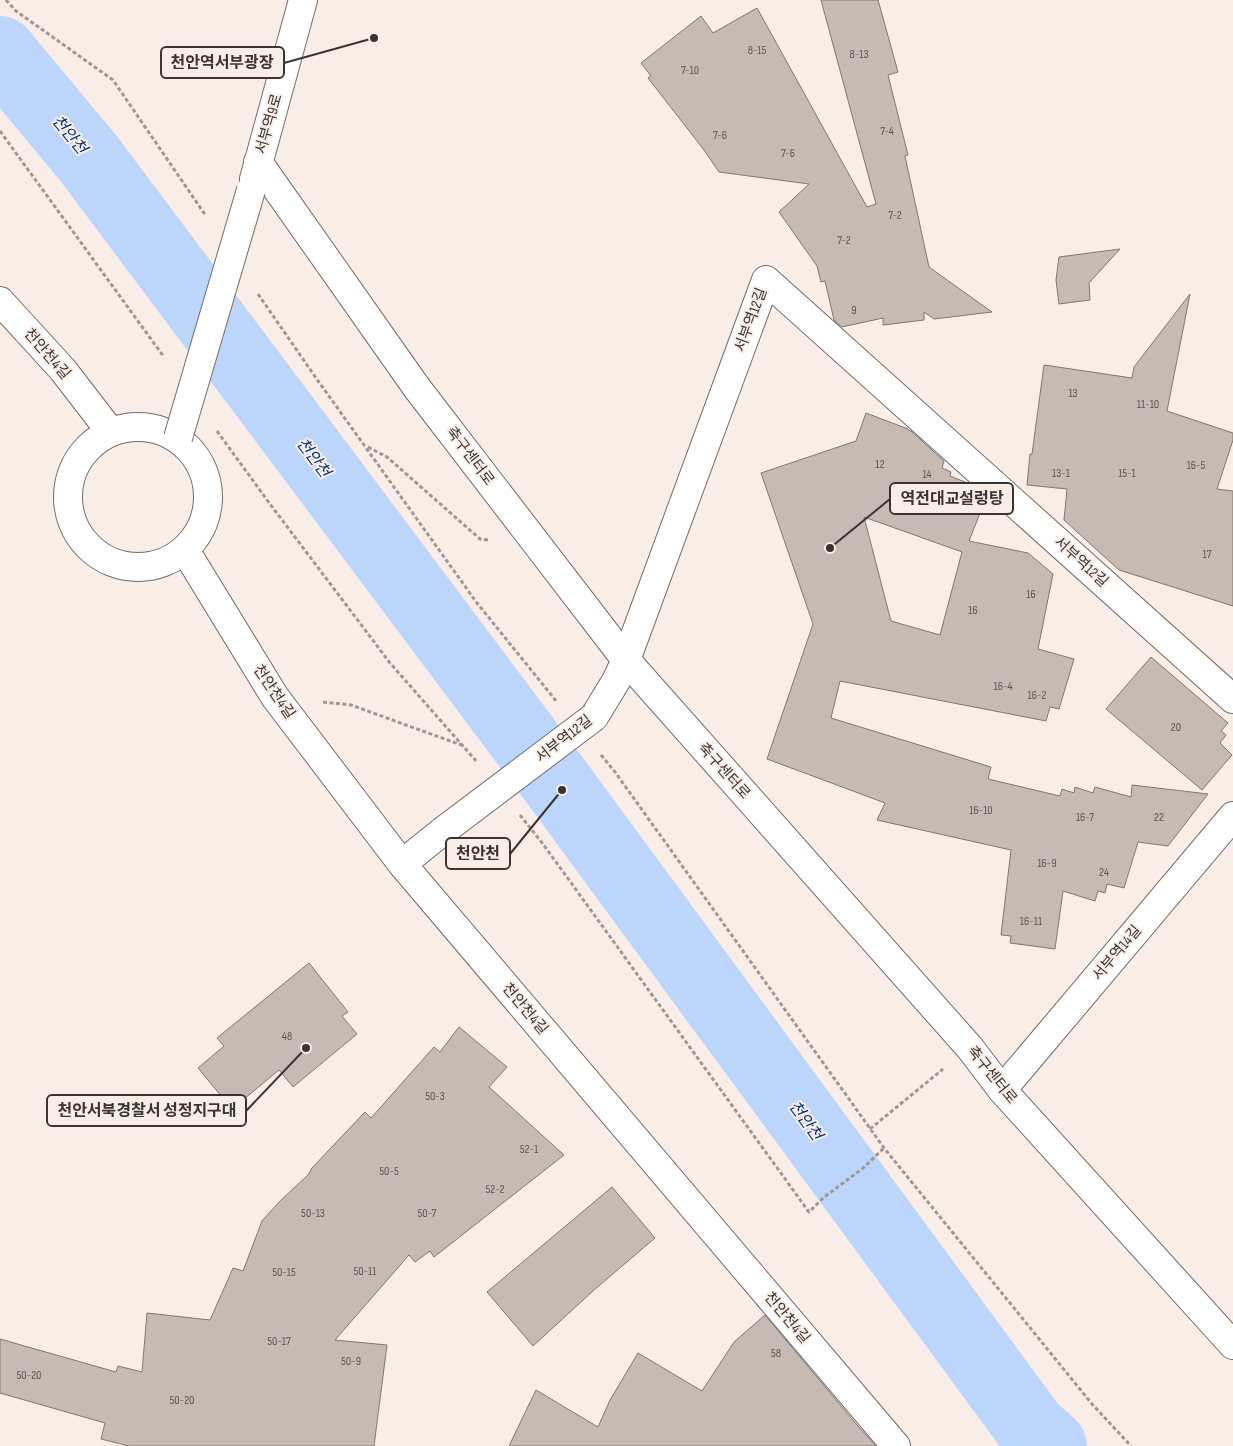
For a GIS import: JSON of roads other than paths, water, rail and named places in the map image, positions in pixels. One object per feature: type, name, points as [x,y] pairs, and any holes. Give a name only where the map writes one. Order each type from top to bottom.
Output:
[{"type":"street","name":"서부역9로","points":[[178,438],[251,190],[304,0]]},
{"type":"street","name":"축구센터로","points":[[258,162],[417,388],[626,660],[970,1048],[1002,1090],[1233,1345]]},
{"type":"street","name":"서부역12길","points":[[402,864],[594,717],[616,681],[626,660],[766,280],[1233,699]]},
{"type":"street","name":"천안천4길","points":[[0,301],[63,370],[110,431]]},
{"type":"street","points":[[133,426],[156,428],[178,438],[193,452],[204,471],[209,492],[207,514],[198,533],[185,550],[164,562],[140,568],[116,564],[95,553],[79,534],[69,512],[68,488],[76,464],[90,445],[110,431],[133,426]]},
{"type":"street","name":"천안천4길","points":[[185,550],[275,697],[402,864],[896,1446]]},
{"type":"street","name":"서부역14길","points":[[1002,1090],[1233,816]]},
{"type":"waterway","name":"천안천","points":[[0,52],[89,159],[562,790],[1031,1428],[1051,1446]]},
{"type":"place","name":"천안역서부광장","points":[[374,38]]},
{"type":"place","name":"역전대교설렁탕","points":[[830,548]]},
{"type":"place","name":"천안천","points":[[562,790]]},
{"type":"place","name":"천안서북경찰서 성정지구대","points":[[306,1048]]}]
